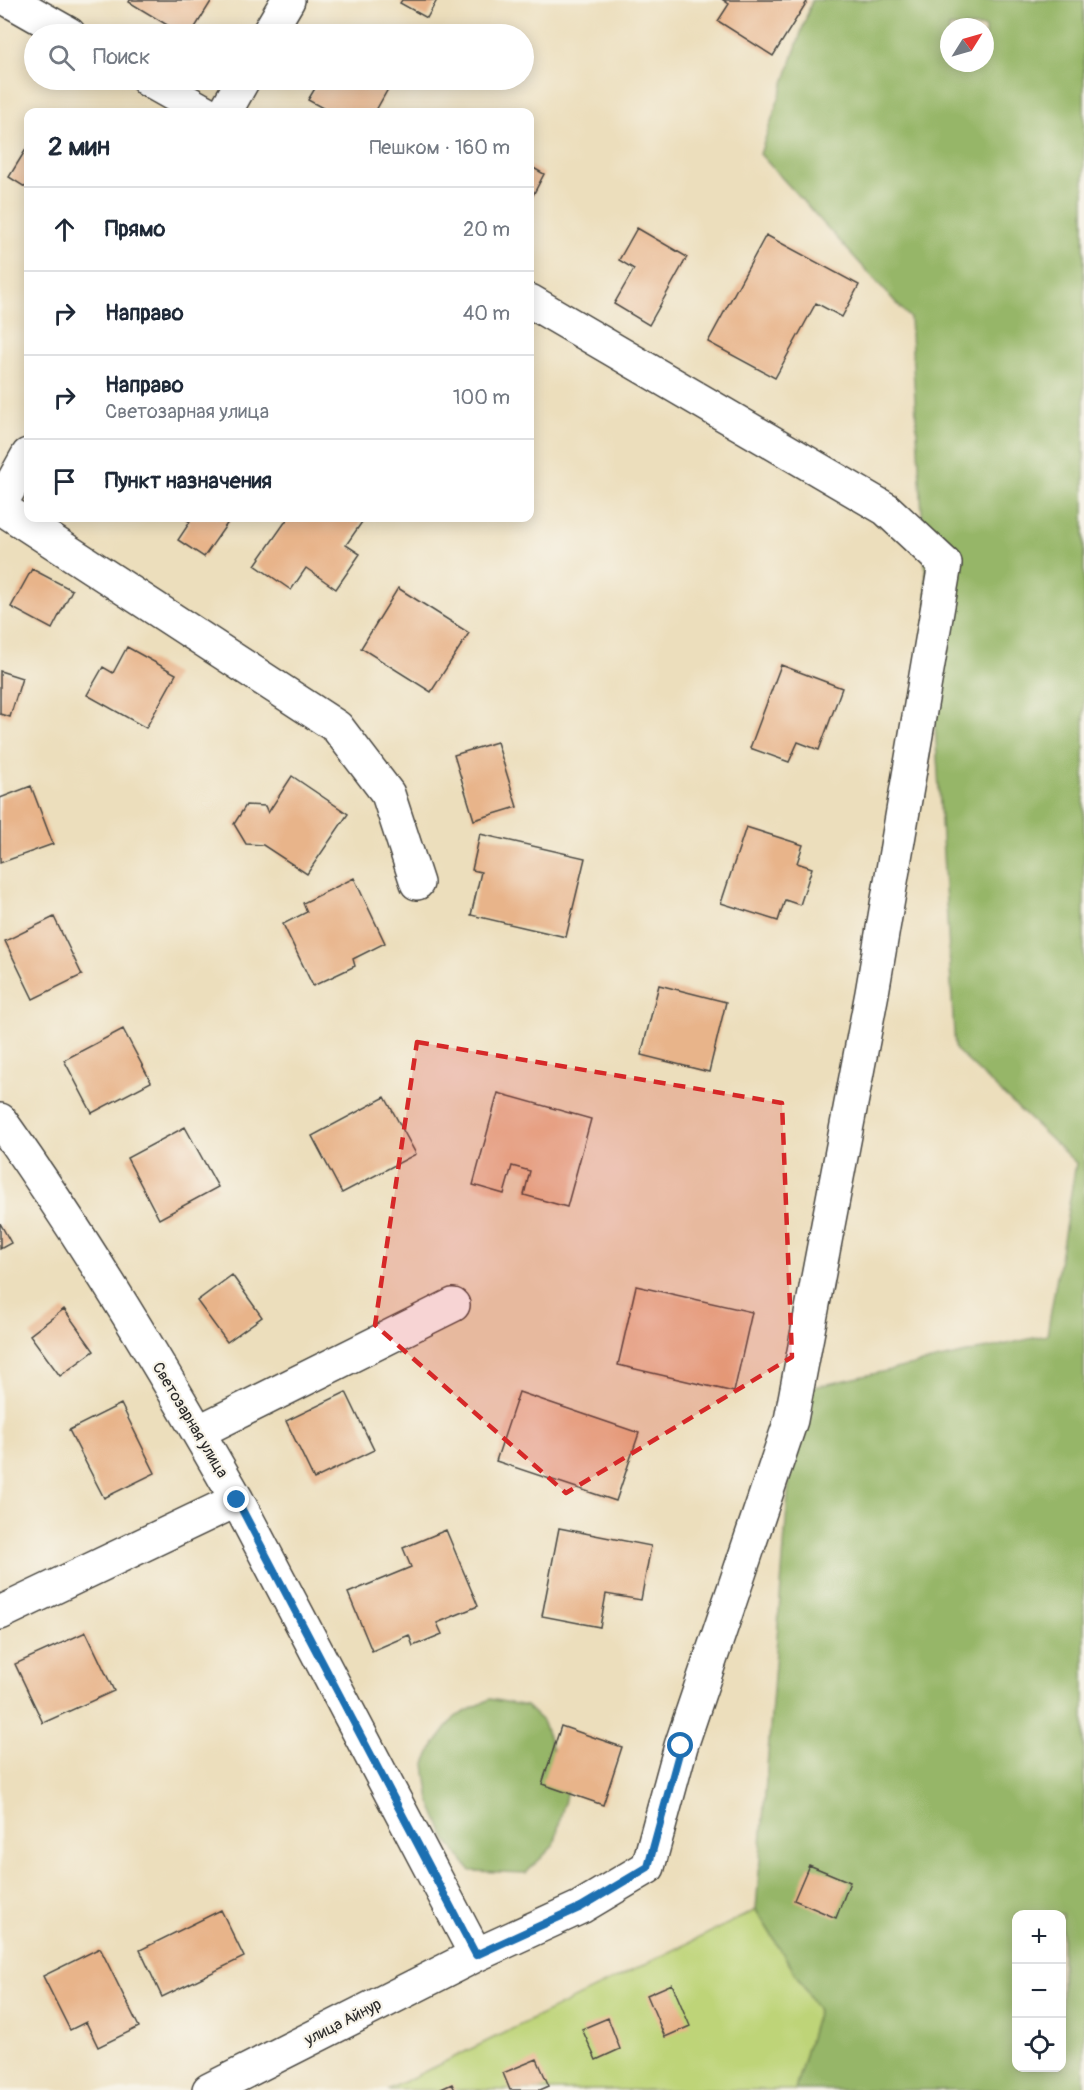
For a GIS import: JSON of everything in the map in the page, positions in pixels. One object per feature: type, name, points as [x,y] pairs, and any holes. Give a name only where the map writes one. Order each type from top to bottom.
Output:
[{"type":"street","points":[[9,0],[51,24]]},
{"type":"street","points":[[274,24],[288,0]]},
{"type":"street","points":[[166,90],[198,108]]},
{"type":"street","points":[[227,108],[237,90]]},
{"type":"street","name":"улица Айнур","points":[[209,2090],[476,1955],[581,1907],[648,1867],[681,1746],[791,1420],[872,993],[945,564],[886,509],[534,303]]},
{"type":"street","points":[[24,462],[0,506],[24,522]]},
{"type":"street","points":[[24,522],[337,727],[387,794],[417,883]]},
{"type":"street","name":"Светозарная улица","points":[[0,1120],[51,1191],[237,1500],[476,1955]]},
{"type":"street","points":[[198,1432],[453,1305]]},
{"type":"street","points":[[0,1613],[237,1500]]},
{"type":"highlighted area","points":[[417,1042],[782,1103],[792,1357],[566,1493],[375,1325]]},
{"type":"green space","points":[[812,0],[1084,0],[1084,2090],[795,2090],[818,2010],[756,1910],[796,1391],[1047,1335],[1076,1163],[955,1049],[910,318],[760,154]]},
{"type":"green space","points":[[490,1699],[526,1706],[542,1721],[568,1787],[554,1845],[526,1873],[471,1871],[447,1841],[430,1802],[425,1764],[432,1748],[455,1717]]},
{"type":"green space","points":[[756,1910],[818,2010],[795,2090],[387,2090]]},
{"type":"building","points":[[130,0],[212,0],[197,24],[165,24],[129,2]]},
{"type":"building","points":[[402,0],[437,0],[427,18],[400,3]]},
{"type":"building","points":[[723,0],[808,0],[773,56],[718,21],[729,4]]},
{"type":"building","points":[[314,90],[387,90],[377,108],[323,108],[308,100]]},
{"type":"building","points":[[24,153],[24,186],[9,177]]},
{"type":"building","points":[[534,168],[544,174],[534,193]]},
{"type":"building","points":[[637,228],[687,257],[649,325],[614,304],[634,269],[619,260]]},
{"type":"building","points":[[766,235],[859,285],[842,317],[816,303],[775,378],[708,342]]},
{"type":"building","points":[[190,522],[228,522],[204,557],[178,540]]},
{"type":"building","points":[[285,522],[362,522],[346,545],[360,554],[336,589],[306,568],[291,590],[255,565]]},
{"type":"building","points":[[32,569],[72,590],[52,629],[11,607]]},
{"type":"building","points":[[398,588],[469,633],[431,692],[361,648]]},
{"type":"building","points":[[127,647],[176,674],[146,728],[87,695],[103,667],[113,673]]},
{"type":"building","points":[[781,665],[842,688],[819,750],[798,742],[789,762],[750,748]]},
{"type":"building","points":[[0,671],[22,678],[10,717],[0,714]]},
{"type":"building","points":[[497,742],[517,807],[474,820],[454,755]]},
{"type":"building","points":[[292,776],[348,814],[307,874],[263,845],[246,844],[234,824],[246,805],[265,806],[268,813]]},
{"type":"building","points":[[31,786],[53,844],[0,863],[0,798]]},
{"type":"building","points":[[746,827],[803,845],[797,863],[812,868],[800,905],[785,900],[778,921],[721,903]]},
{"type":"building","points":[[480,834],[585,858],[566,937],[471,915],[481,872],[472,870]]},
{"type":"building","points":[[354,878],[385,943],[353,959],[355,966],[313,986],[283,924],[307,912],[303,903]]},
{"type":"building","points":[[54,917],[82,975],[33,999],[5,941]]},
{"type":"building","points":[[659,985],[726,1002],[709,1072],[641,1055]]},
{"type":"building","points":[[123,1029],[151,1082],[92,1113],[64,1060]]},
{"type":"building","points":[[498,1093],[591,1119],[567,1207],[524,1195],[530,1171],[512,1166],[504,1194],[473,1185]]},
{"type":"building","points":[[385,1097],[416,1154],[342,1193],[312,1136]]},
{"type":"building","points":[[185,1127],[218,1187],[159,1219],[127,1158]]},
{"type":"building","points":[[0,1223],[11,1243],[0,1249]]},
{"type":"building","points":[[232,1275],[262,1317],[227,1342],[197,1301]]},
{"type":"building","points":[[636,1286],[752,1312],[734,1392],[618,1365]]},
{"type":"building","points":[[64,1309],[94,1351],[60,1376],[30,1335]]},
{"type":"building","points":[[346,1392],[374,1450],[314,1479],[286,1421]]},
{"type":"building","points":[[519,1392],[639,1433],[616,1501],[496,1461]]},
{"type":"building","points":[[121,1404],[155,1473],[104,1498],[69,1430]]},
{"type":"building","points":[[559,1528],[651,1546],[641,1600],[606,1594],[600,1627],[542,1616]]},
{"type":"building","points":[[446,1530],[478,1606],[437,1623],[442,1634],[413,1646],[409,1635],[372,1651],[348,1593],[411,1567],[403,1548]]},
{"type":"building","points":[[86,1632],[114,1691],[43,1723],[15,1664]]},
{"type":"building","points":[[561,1726],[622,1747],[603,1805],[542,1784]]},
{"type":"building","points":[[809,1865],[850,1882],[836,1918],[794,1900]]},
{"type":"building","points":[[221,1910],[244,1957],[162,1997],[140,1950]]},
{"type":"building","points":[[100,1948],[139,2027],[98,2047],[86,2022],[70,2030],[43,1976]]},
{"type":"building","points":[[672,1984],[690,2026],[665,2037],[647,1995]]},
{"type":"building","points":[[608,2018],[620,2049],[596,2060],[582,2029]]},
{"type":"building","points":[[537,2059],[549,2086],[540,2090],[510,2090],[503,2073]]},
{"type":"building","points":[[452,2084],[455,2090],[439,2090]]},
{"type":"route","points":[[237,1500],[476,1955],[581,1907],[648,1867],[681,1746]]}]
